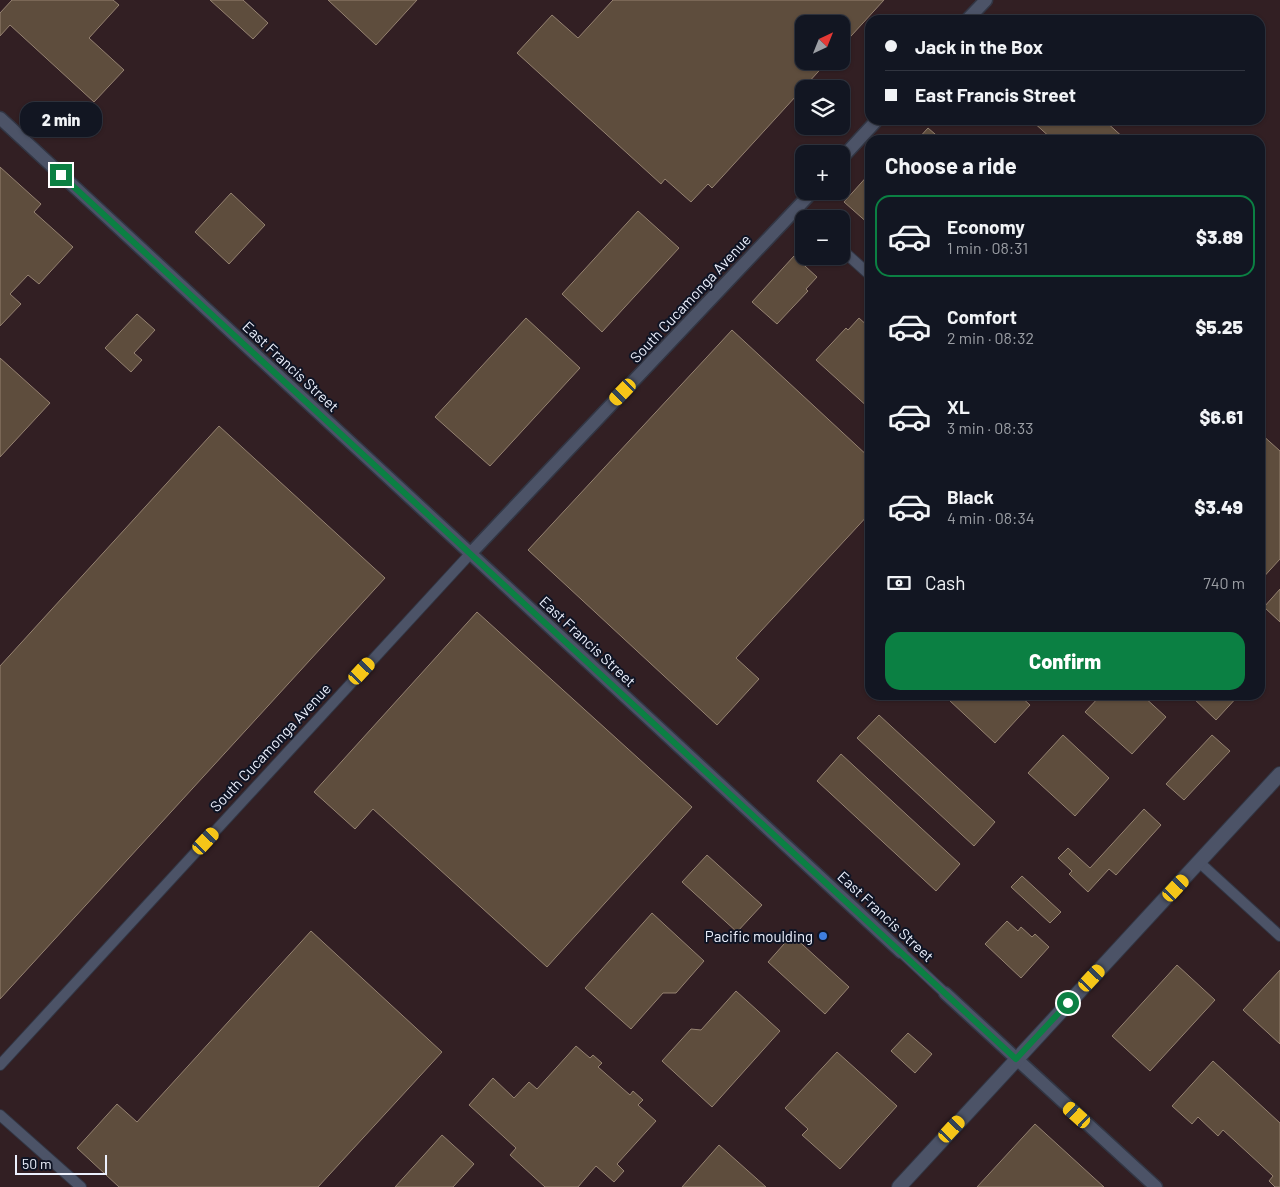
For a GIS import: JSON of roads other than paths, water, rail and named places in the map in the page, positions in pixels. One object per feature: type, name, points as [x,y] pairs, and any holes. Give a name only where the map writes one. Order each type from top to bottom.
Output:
[{"type":"main road","points":[[899,1187],[1280,774]]},
{"type":"street","points":[[972,15],[986,0]]},
{"type":"street","name":"East Francis Street","points":[[0,118],[1156,1187]]},
{"type":"street","points":[[850,150],[872,125]]},
{"type":"street","name":"South Cucamonga Avenue","points":[[0,1065],[470,554],[804,200]]},
{"type":"street","points":[[850,257],[865,271]]},
{"type":"street","points":[[1199,862],[1280,936]]},
{"type":"street","points":[[0,1115],[80,1187]]},
{"type":"place","name":"Pacific moulding","points":[[823,936]]}]
